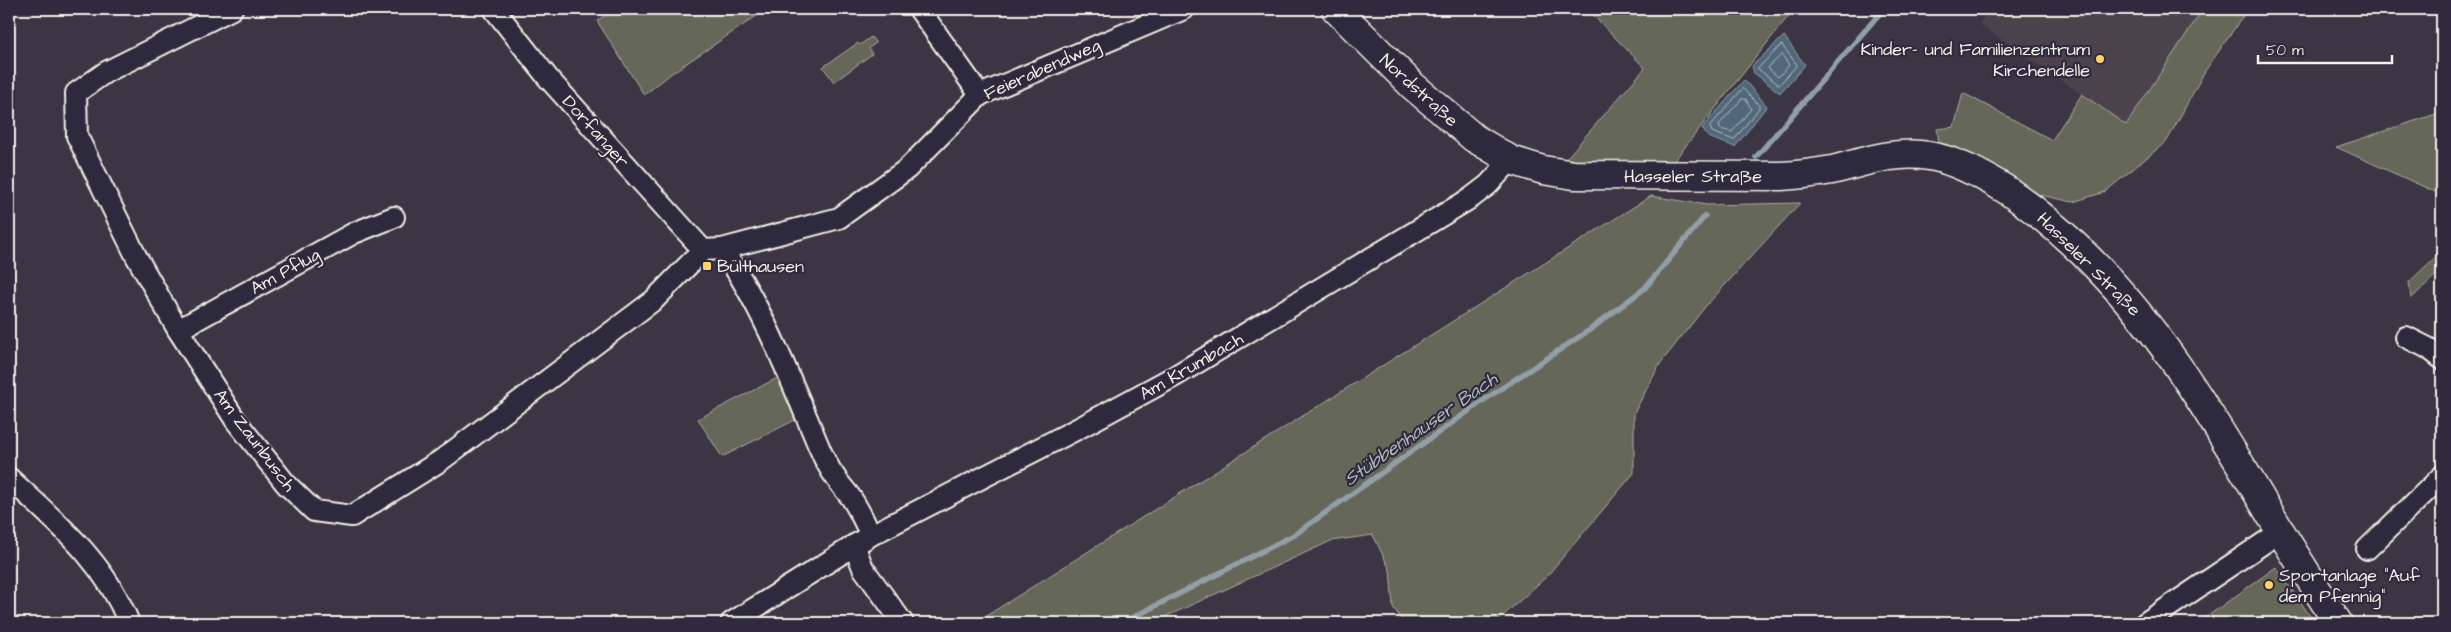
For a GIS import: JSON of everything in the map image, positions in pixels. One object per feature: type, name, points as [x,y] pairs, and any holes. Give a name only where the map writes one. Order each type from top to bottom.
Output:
[{"type":"main road","name":"Nordstraße","points":[[1336,9],[1374,48],[1453,121],[1492,151],[1511,160]]},
{"type":"main road","name":"Hasseler Straße","points":[[1511,160],[1543,170],[1574,176],[1782,176],[1812,174],[1889,156],[1909,154],[1930,156],[1950,161],[1989,180],[2050,221],[2102,271],[2150,326],[2201,398],[2280,532],[2338,623]]},
{"type":"street","name":"Am Zaunbusch","points":[[232,9],[106,72],[76,93],[77,136],[136,256],[178,330],[236,421],[286,484],[314,511],[352,516],[440,461],[646,306],[713,249]]},
{"type":"street","name":"Dorfanger","points":[[494,9],[548,78],[713,249]]},
{"type":"street","points":[[920,9],[980,95]]},
{"type":"street","name":"Feierabendweg","points":[[713,249],[839,218],[907,169],[980,95],[1184,9]]},
{"type":"street","name":"Am Krumbach","points":[[731,623],[862,540],[1081,427],[1191,367],[1471,198],[1488,185],[1511,160]]},
{"type":"street","name":"Am Pflug","points":[[178,330],[354,232],[394,217]]},
{"type":"street","points":[[713,249],[733,264],[769,334],[807,414],[820,448],[841,488],[849,495],[862,540],[863,568],[902,623]]},
{"type":"street","points":[[2406,337],[2428,348],[2442,359]]},
{"type":"street","points":[[2367,549],[2442,476]]},
{"type":"street","points":[[9,478],[79,542],[105,576],[130,623]]},
{"type":"street","points":[[2144,623],[2280,532]]},
{"type":"shaded area","name":"Kinder- und Familienzentrum Kirchendelle","points":[[1990,9],[2203,9],[2126,125],[1979,24]]},
{"type":"green space","points":[[614,9],[767,9],[672,73],[644,95],[597,21]]},
{"type":"green space","points":[[1587,9],[1794,9],[1673,162],[1563,162],[1645,68]]},
{"type":"green space","points":[[2203,9],[2248,9],[2205,71],[2167,141],[2105,192],[2073,202],[2030,193],[1940,149],[1937,129],[1954,127],[1963,93],[2052,140],[2082,94],[2126,125]]},
{"type":"green space","points":[[871,37],[876,43],[869,48],[872,54],[834,82],[823,67],[858,43],[860,45]]},
{"type":"green space","points":[[2442,112],[2442,195],[2336,147]]},
{"type":"green space","points":[[1651,196],[1707,205],[1800,203],[1705,307],[1660,364],[1634,413],[1634,473],[1546,577],[1495,623],[1404,623],[1393,607],[1390,570],[1373,535],[1331,541],[1152,623],[975,623]]},
{"type":"green space","points":[[2442,251],[2442,269],[2411,299],[2409,282]]},
{"type":"green space","points":[[783,375],[801,417],[722,457],[698,419]]},
{"type":"green space","name":"Sportanlage \"Auf dem Pfennig\"","points":[[2276,567],[2315,623],[2198,623]]},
{"type":"water","points":[[1784,36],[1805,65],[1780,93],[1754,73],[1752,66]]},
{"type":"water","points":[[1744,80],[1767,106],[1735,147],[1708,137],[1702,128]]},
{"type":"waterway","name":"Stübbenhauser Bach","points":[[1756,157],[1881,12]]},
{"type":"waterway","name":"Stübbenhauser Bach","points":[[1122,623],[1294,535],[1487,398],[1591,329],[1645,288],[1705,216]]},
{"type":"place","name":"Kinder- und Familienzentrum Kirchendelle","points":[[2100,59]]},
{"type":"place","name":"Bülthausen","points":[[707,266]]},
{"type":"place","name":"Sportanlage \"Auf dem Pfennig\"","points":[[2269,585]]}]
